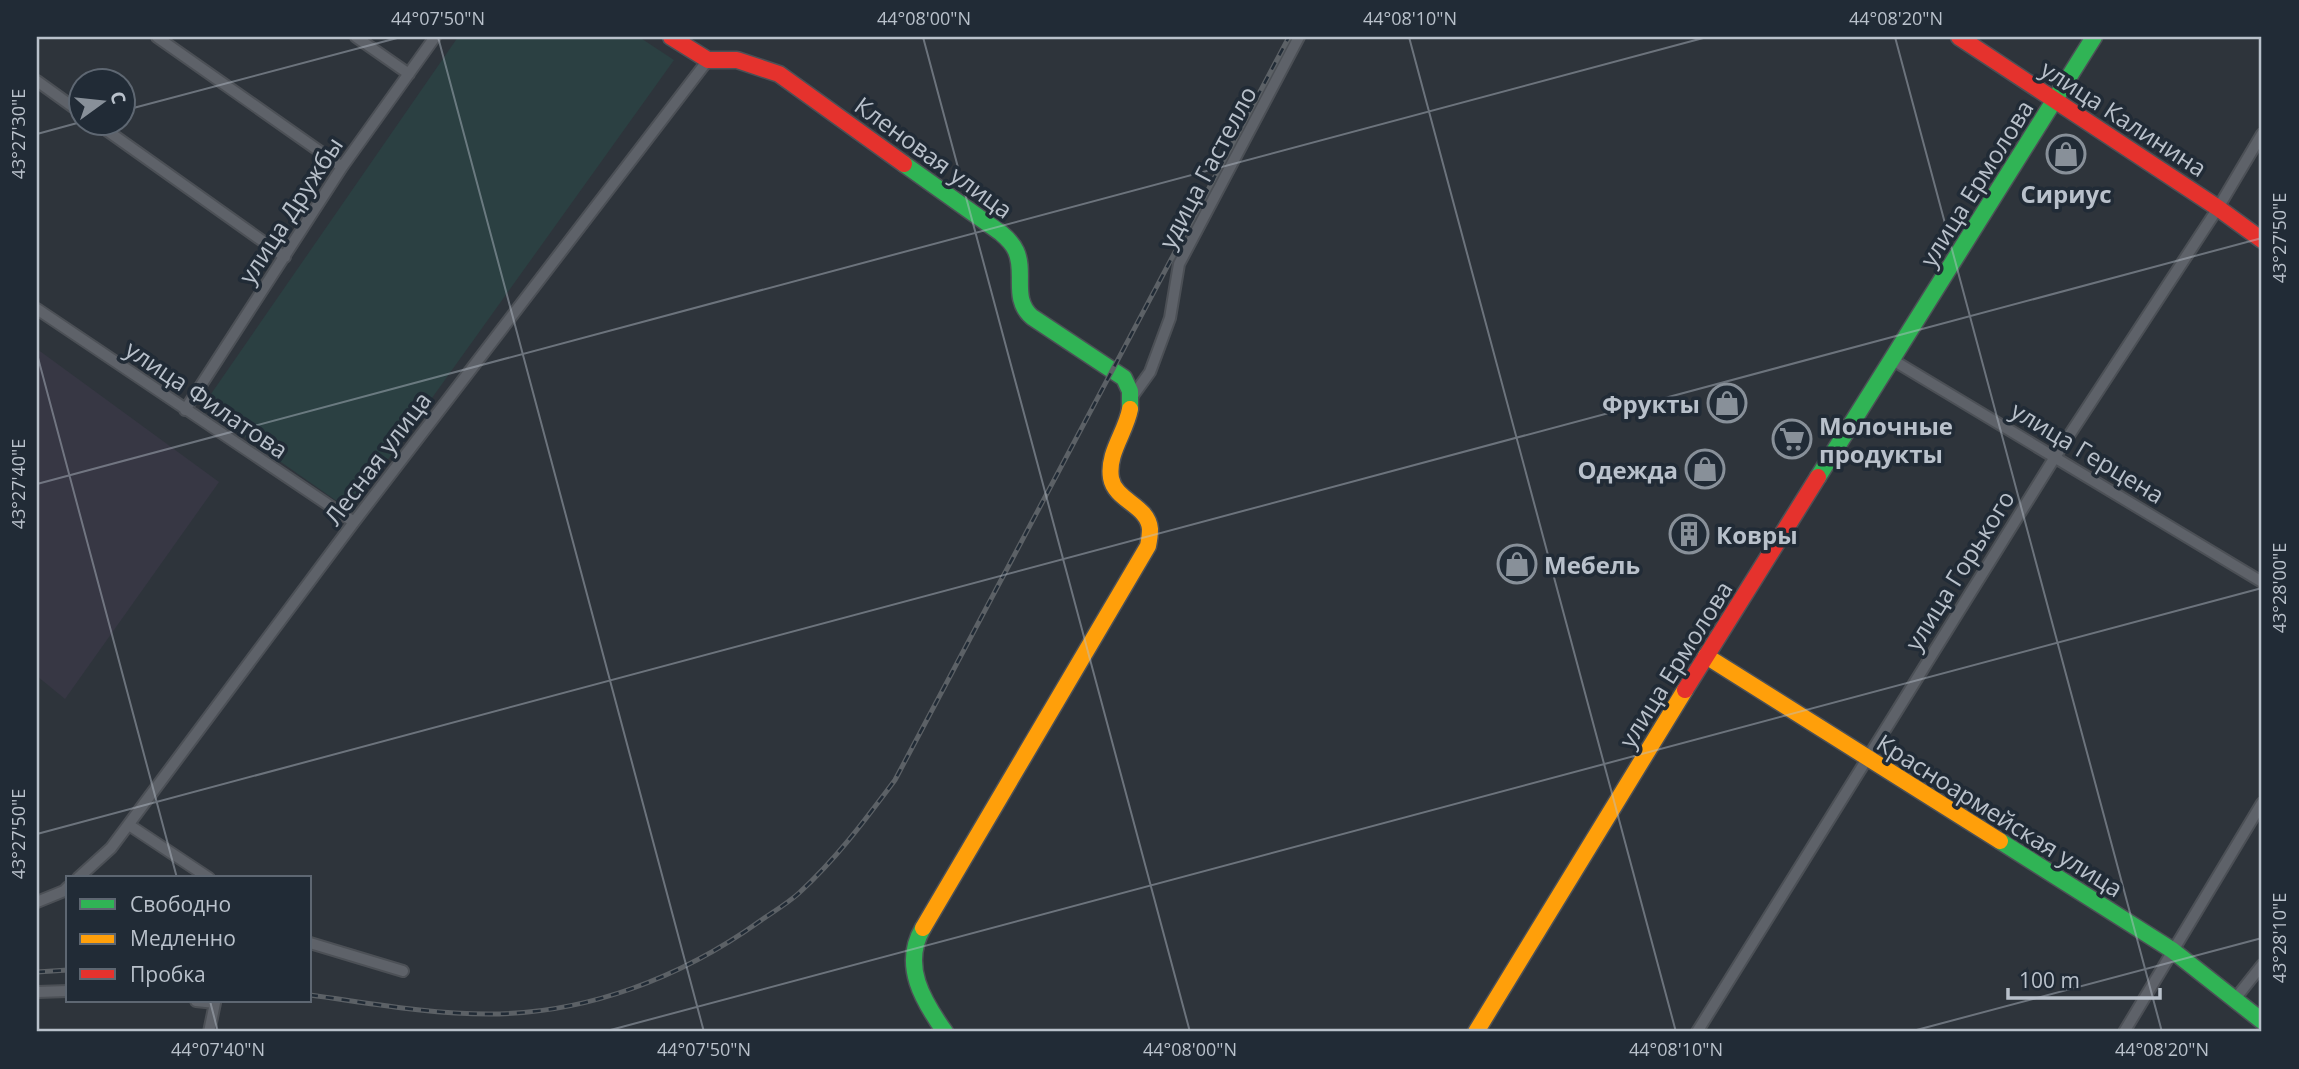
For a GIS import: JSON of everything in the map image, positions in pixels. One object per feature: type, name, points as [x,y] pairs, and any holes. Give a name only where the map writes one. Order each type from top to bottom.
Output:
[{"type":"street","points":[[158,37],[342,167]]},
{"type":"street","points":[[356,37],[409,74]]},
{"type":"street","name":"улица Дружбы","points":[[185,410],[342,167],[435,37]]},
{"type":"street","points":[[671,37],[708,61]]},
{"type":"street","name":"удица Гастелло","points":[[1132,397],[1150,372],[1170,318],[1179,264],[1299,37]]},
{"type":"street","name":"улица Калинина","points":[[1959,37],[2262,240]]},
{"type":"street","name":"улица Ермолова","points":[[1476,1032],[1706,656],[2094,37]]},
{"type":"street","name":"Кленовая улица","points":[[708,61],[737,60],[779,74],[1001,233],[1012,242],[1019,255],[1022,306],[1032,317],[1124,378],[1130,386],[1132,397]]},
{"type":"street","name":"Лесная улица","points":[[80,876],[111,848],[129,825],[354,522],[708,61]]},
{"type":"street","points":[[37,81],[66,102]]},
{"type":"street","name":"улица Горького","points":[[1697,1032],[2055,457],[2218,208],[2262,134]]},
{"type":"street","points":[[115,136],[285,257]]},
{"type":"street","name":"улица Филатова","points":[[37,309],[354,522]]},
{"type":"street","name":"улица Герцена","points":[[1891,359],[2262,582]]},
{"type":"street","points":[[945,1032],[923,1002],[912,968],[919,933],[1148,546],[1150,528],[1146,519],[1142,512],[1115,492],[1110,477],[1112,458],[1129,418],[1132,397]]},
{"type":"street","name":"Красноармейская улица","points":[[1706,656],[2172,950],[2262,1021]]},
{"type":"street","points":[[2124,1032],[2262,803]]},
{"type":"street","points":[[129,825],[206,876]]},
{"type":"street","points":[[37,902],[66,889]]},
{"type":"street","points":[[312,944],[403,971]]},
{"type":"street","points":[[2235,999],[2262,965]]},
{"type":"street","points":[[37,992],[66,991]]},
{"type":"street","points":[[206,1002],[215,1003],[209,1032]]},
{"type":"shaded area","points":[[37,349],[219,482],[65,699],[37,676]]},
{"type":"green space","points":[[458,37],[639,37],[674,60],[351,511],[202,407]]},
{"type":"railway","points":[[312,995],[467,1014],[526,1012],[597,999],[666,975],[699,959],[795,897],[813,880],[895,780],[1289,37]]},
{"type":"railway","points":[[37,972],[66,970]]},
{"type":"traffic: fast","points":[[1818,477],[2094,37]]},
{"type":"traffic: fast","points":[[904,164],[1010,241],[1019,259],[1020,294],[1026,310],[1032,317],[1124,378],[1130,391],[1130,409]]},
{"type":"traffic: fast","points":[[2000,841],[2172,950],[2262,1021]]},
{"type":"traffic: fast","points":[[923,928],[917,942],[914,969],[929,1008],[945,1032]]},
{"type":"traffic: slow","points":[[923,928],[1148,546],[1148,521],[1138,508],[1118,492],[1111,478],[1114,451],[1130,409]]},
{"type":"traffic: slow","points":[[1706,656],[2000,841]]},
{"type":"traffic: slow","points":[[1476,1032],[1685,690]]},
{"type":"traffic: jam","points":[[671,37],[708,60],[737,60],[779,74],[904,164]]},
{"type":"traffic: jam","points":[[1959,37],[2262,240]]},
{"type":"traffic: jam","points":[[1685,690],[1818,477]]},
{"type":"place","name":"Сириус","points":[[2066,154]]},
{"type":"place","name":"Фрукты","points":[[1727,403]]},
{"type":"place","name":"Молочные продукты","points":[[1792,439]]},
{"type":"place","name":"Одежда","points":[[1705,469]]},
{"type":"place","name":"Ковры","points":[[1689,534]]},
{"type":"place","name":"Мебель","points":[[1517,564]]}]
